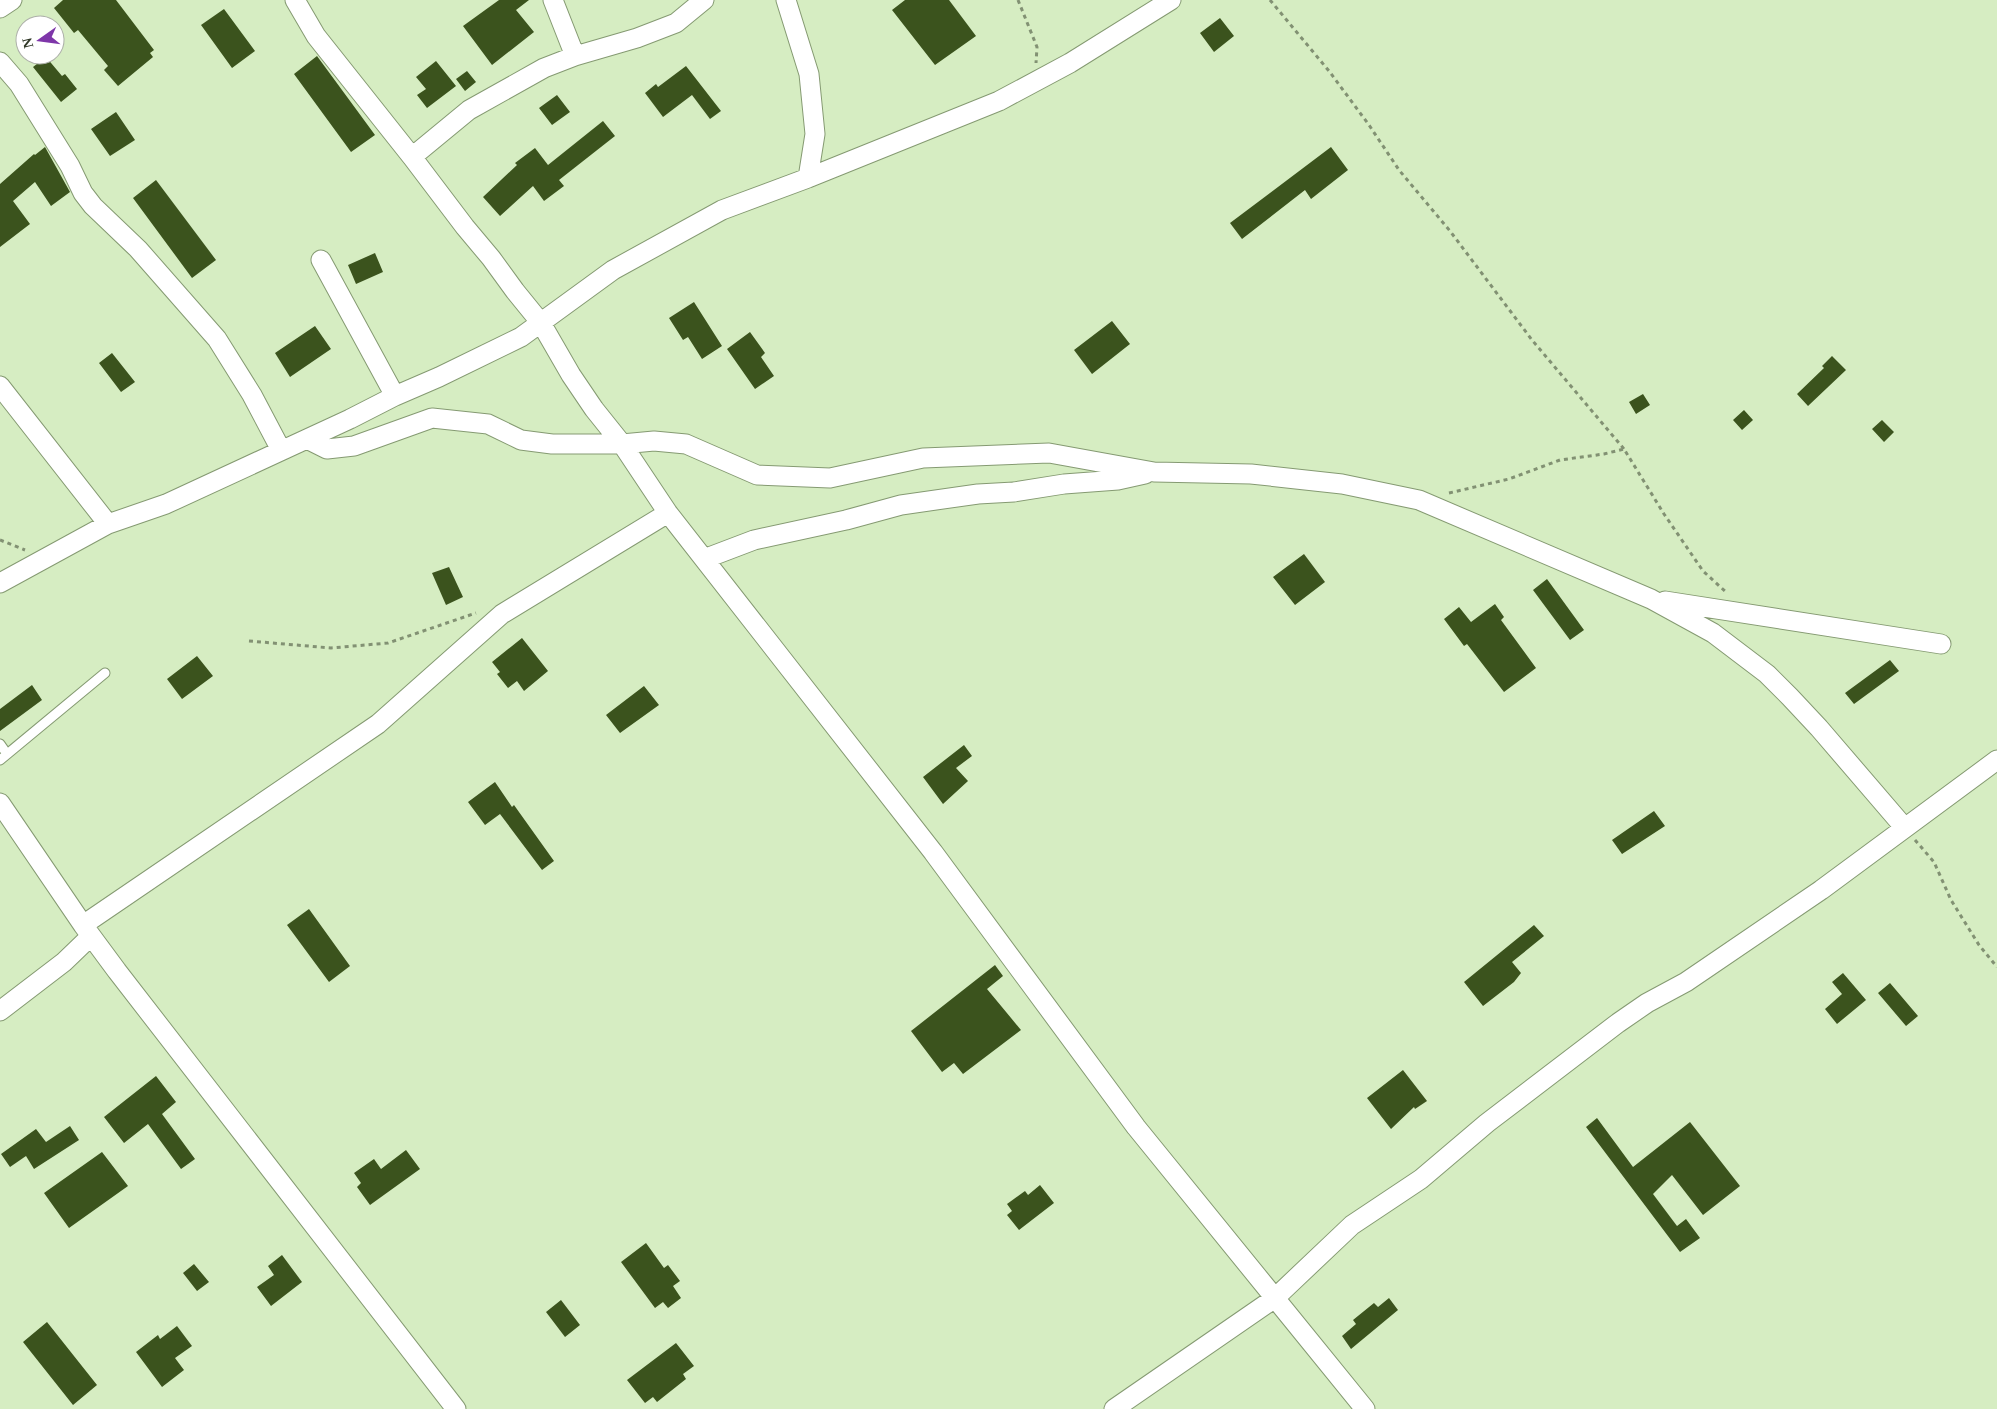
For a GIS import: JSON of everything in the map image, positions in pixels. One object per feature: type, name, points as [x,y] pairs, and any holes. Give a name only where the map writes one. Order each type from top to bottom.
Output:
[{"type":"street","points":[[0,8],[12,0]]},
{"type":"street","points":[[295,0],[316,36],[465,227],[492,258],[514,291],[541,322],[571,375],[594,410],[622,444],[668,513],[933,852],[1136,1127],[1365,1409]]},
{"type":"street","points":[[553,0],[575,56]]},
{"type":"street","points":[[412,157],[469,110],[544,68],[575,56],[637,38],[676,23],[704,0]]},
{"type":"street","points":[[786,0],[809,74],[815,134],[808,178]]},
{"type":"street","points":[[0,583],[108,524],[166,504],[395,396],[440,378],[521,337],[614,270],[722,210],[808,178],[999,101],[1070,63],[1171,0]]},
{"type":"street","points":[[0,62],[19,84],[70,166],[83,194],[138,249],[217,339],[252,395],[281,450]]},
{"type":"street","points":[[321,260],[395,396]]},
{"type":"street","points":[[0,386],[108,524]]},
{"type":"street","points":[[307,439],[328,449],[354,446],[432,418],[488,424],[521,440],[552,444],[622,444],[654,441],[686,444],[757,476],[830,478],[923,458],[1048,453],[1154,472],[1251,474],[1342,484],[1419,500],[1651,599],[1713,633],[1767,674],[1819,728],[1904,827]]},
{"type":"street","points":[[704,559],[754,540],[846,520],[901,505],[978,494],[1014,492],[1064,484],[1118,480],[1154,472]]},
{"type":"street","points":[[0,1011],[64,962],[87,930],[378,724],[502,614],[668,513]]},
{"type":"street","points":[[1651,599],[1941,644]]},
{"type":"street","points":[[1114,1409],[1275,1298],[1352,1225],[1421,1179],[1487,1123],[1618,1024],[1647,1003],[1686,982],[1821,890],[1997,760]]},
{"type":"street","points":[[0,803],[87,930],[456,1409]]},
{"type":"lane","points":[[0,744],[4,757],[106,673]]},
{"type":"path","points":[[1018,0],[1037,47],[1035,81]]},
{"type":"path","points":[[1270,0],[1329,72],[1369,125],[1399,170],[1450,231],[1532,340],[1624,449],[1664,514],[1703,571],[1730,596]]},
{"type":"path","points":[[1446,494],[1509,479],[1560,460],[1604,454],[1624,449]]},
{"type":"path","points":[[249,641],[331,648],[388,643],[472,613],[502,614]]},
{"type":"path","points":[[1904,827],[1934,862],[1951,900],[1979,945],[1997,967]]},
{"type":"building","points":[[63,0],[116,0],[154,50],[150,53],[153,57],[118,86],[104,70],[108,66],[78,30],[74,33],[65,22],[65,15],[60,15],[54,8]]},
{"type":"building","points":[[499,0],[529,0],[516,10],[534,32],[492,65],[463,26]]},
{"type":"building","points":[[905,0],[949,0],[976,36],[935,65],[892,10]]},
{"type":"building","points":[[224,9],[255,51],[232,68],[201,25]]},
{"type":"building","points":[[1220,18],[1234,36],[1214,52],[1200,33]]},
{"type":"building","points":[[317,56],[375,135],[351,152],[294,74]]},
{"type":"building","points":[[436,61],[456,86],[427,108],[417,95],[426,89],[416,77]]},
{"type":"building","points":[[36,65],[53,65],[62,76],[65,74],[77,89],[61,102],[33,67]]},
{"type":"building","points":[[686,66],[721,111],[710,119],[692,95],[663,117],[645,93],[656,84],[658,87]]},
{"type":"building","points":[[467,71],[476,82],[465,91],[456,79]]},
{"type":"building","points":[[557,95],[570,112],[552,125],[539,108]]},
{"type":"building","points":[[116,112],[135,140],[110,156],[91,129]]},
{"type":"building","points":[[603,121],[615,136],[559,180],[564,186],[544,201],[533,186],[500,216],[483,197],[517,165],[515,163],[535,148],[548,165]]},
{"type":"building","points":[[45,147],[70,192],[51,206],[35,182],[13,201],[30,224],[0,247],[0,184],[34,154]]},
{"type":"building","points":[[1331,147],[1348,170],[1311,199],[1305,190],[1242,239],[1230,223]]},
{"type":"building","points":[[156,180],[216,260],[192,278],[133,198]]},
{"type":"building","points":[[375,253],[383,272],[356,284],[348,265]]},
{"type":"building","points":[[694,302],[722,346],[702,359],[688,337],[683,340],[669,318]]},
{"type":"building","points":[[1112,321],[1130,344],[1092,374],[1074,350]]},
{"type":"building","points":[[315,326],[331,349],[290,377],[275,353]]},
{"type":"building","points":[[750,332],[765,353],[761,357],[774,376],[755,389],[727,349]]},
{"type":"building","points":[[112,353],[135,382],[121,392],[99,363]]},
{"type":"building","points":[[1832,356],[1846,370],[1808,406],[1797,394],[1824,368],[1822,366]]},
{"type":"building","points":[[1643,394],[1650,405],[1636,414],[1629,402]]},
{"type":"building","points":[[1744,410],[1753,420],[1742,430],[1733,420]]},
{"type":"building","points":[[1882,420],[1894,432],[1884,442],[1872,429]]},
{"type":"building","points":[[1304,554],[1325,582],[1295,605],[1273,577]]},
{"type":"building","points":[[449,567],[463,597],[446,605],[432,573]]},
{"type":"building","points":[[1547,579],[1584,630],[1570,640],[1533,590]]},
{"type":"building","points":[[1495,604],[1504,617],[1501,620],[1536,668],[1504,692],[1467,644],[1464,646],[1444,619],[1459,607],[1471,622]]},
{"type":"building","points":[[522,638],[548,671],[524,691],[517,681],[508,688],[497,674],[500,672],[492,662]]},
{"type":"building","points":[[197,656],[213,676],[182,699],[167,679]]},
{"type":"building","points":[[1890,660],[1899,671],[1854,704],[1845,693]]},
{"type":"building","points":[[32,685],[42,700],[0,731],[0,709]]},
{"type":"building","points":[[644,686],[659,705],[620,733],[606,715]]},
{"type":"building","points":[[964,745],[972,756],[956,768],[968,781],[943,804],[923,777]]},
{"type":"building","points":[[495,782],[554,861],[542,870],[500,814],[485,825],[468,802]]},
{"type":"building","points":[[1654,811],[1665,826],[1622,854],[1612,840]]},
{"type":"building","points":[[309,909],[350,966],[329,982],[287,925]]},
{"type":"building","points":[[1534,925],[1544,936],[1512,962],[1521,973],[1514,982],[1483,1006],[1464,982]]},
{"type":"building","points":[[995,965],[1003,976],[987,989],[1021,1030],[963,1074],[954,1063],[942,1072],[911,1031]]},
{"type":"building","points":[[1843,973],[1866,1000],[1837,1024],[1825,1009],[1842,994],[1832,982]]},
{"type":"building","points":[[1890,983],[1918,1016],[1906,1026],[1878,993]]},
{"type":"building","points":[[1403,1070],[1427,1101],[1415,1109],[1414,1107],[1391,1129],[1367,1098]]},
{"type":"building","points":[[156,1076],[176,1102],[162,1114],[195,1159],[181,1169],[148,1124],[124,1143],[104,1117]]},
{"type":"building","points":[[1597,1118],[1633,1167],[1690,1122],[1740,1186],[1703,1215],[1672,1175],[1653,1194],[1677,1226],[1686,1219],[1700,1238],[1680,1252],[1586,1127]]},
{"type":"building","points":[[70,1126],[79,1140],[34,1169],[26,1156],[10,1167],[1,1154],[36,1129],[46,1142]]},
{"type":"building","points":[[406,1150],[420,1169],[370,1205],[357,1187],[361,1183],[354,1173],[374,1159],[381,1169]]},
{"type":"building","points":[[102,1152],[128,1186],[69,1228],[44,1193]]},
{"type":"building","points":[[1040,1185],[1054,1203],[1019,1230],[1007,1215],[1012,1211],[1007,1204],[1025,1191],[1028,1195]]},
{"type":"building","points":[[646,1243],[664,1268],[668,1265],[680,1281],[673,1286],[681,1298],[668,1308],[663,1302],[655,1308],[621,1262]]},
{"type":"building","points":[[282,1255],[302,1282],[271,1306],[257,1287],[274,1275],[268,1266]]},
{"type":"building","points":[[194,1264],[209,1282],[197,1291],[183,1273]]},
{"type":"building","points":[[1389,1298],[1398,1310],[1351,1349],[1342,1336],[1356,1324],[1353,1320],[1374,1303],[1378,1307]]},
{"type":"building","points":[[561,1300],[580,1325],[565,1337],[546,1312]]},
{"type":"building","points":[[47,1322],[97,1385],[73,1405],[23,1342]]},
{"type":"building","points":[[177,1326],[192,1346],[175,1358],[184,1370],[162,1387],[136,1352],[158,1335],[160,1339]]},
{"type":"building","points":[[676,1343],[694,1366],[683,1374],[686,1379],[657,1402],[653,1397],[645,1403],[627,1380]]}]
